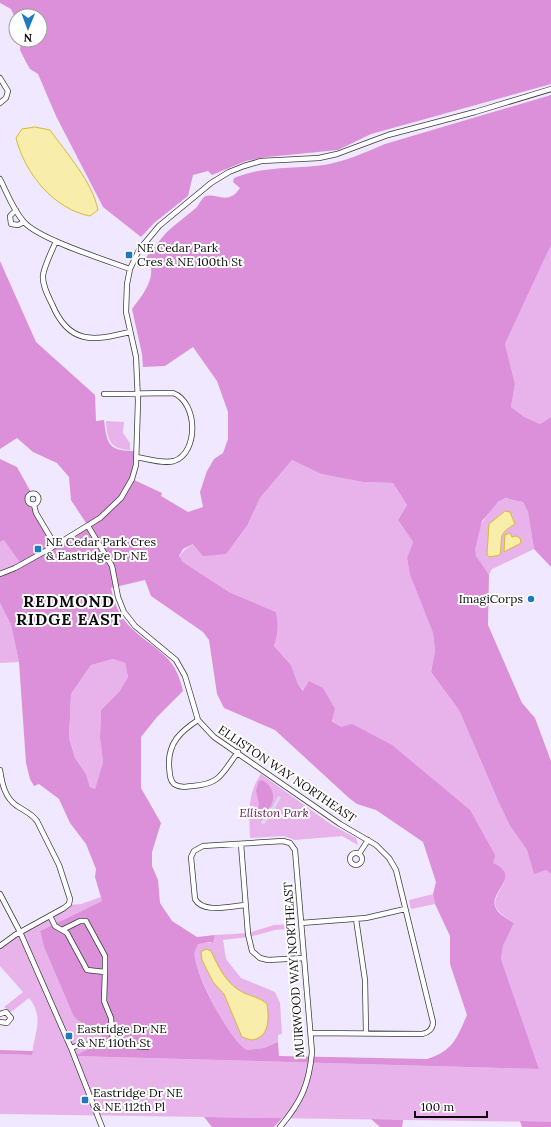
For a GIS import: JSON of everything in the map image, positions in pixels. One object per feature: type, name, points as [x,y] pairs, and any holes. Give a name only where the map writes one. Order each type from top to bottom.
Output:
[{"type":"street","points":[[0,78],[7,87],[8,95],[0,103]]},
{"type":"street","points":[[0,574],[15,568],[88,526],[110,510],[121,498],[132,479],[137,457],[138,393],[136,357],[130,332],[126,295],[130,269],[142,246],[158,226],[211,183],[235,169],[261,162],[319,158],[337,154],[388,135],[475,112],[551,89]]},
{"type":"street","points":[[0,179],[24,222],[56,241],[130,269]]},
{"type":"street","points":[[16,210],[10,216],[11,224],[18,225],[24,222]]},
{"type":"street","points":[[56,241],[43,275],[43,282],[59,321],[70,331],[86,339],[95,339],[130,332]]},
{"type":"street","points":[[104,394],[166,393],[179,396],[188,405],[192,430],[187,450],[177,459],[165,462],[137,457]]},
{"type":"street","points":[[34,504],[36,513],[55,545]]},
{"type":"street","name":"ELLISTON WAY NORTHEAST","points":[[88,526],[112,566],[118,597],[124,612],[136,626],[176,660],[185,676],[198,720],[214,737],[238,752],[340,824],[383,850],[398,875],[433,1022],[430,1030],[422,1034],[366,1032]]},
{"type":"street","points":[[198,720],[180,733],[172,747],[169,757],[170,777],[174,784],[183,787],[212,783],[218,779],[238,752]]},
{"type":"street","points":[[0,770],[4,788],[10,800],[33,816],[40,828],[63,875],[70,899],[70,904],[20,932],[0,946]]},
{"type":"street","points":[[359,854],[368,840]]},
{"type":"street","name":"MUIRWOOD WAY NORTHEAST","points":[[241,844],[285,841],[292,844],[295,850],[311,1033],[311,1069],[306,1089],[300,1101],[280,1127]]},
{"type":"street","points":[[246,905],[205,908],[199,905],[195,899],[191,857],[194,851],[200,846],[241,844],[250,948],[260,958],[273,960],[304,958]]},
{"type":"street","points":[[0,894],[20,932],[71,1048],[102,1127]]},
{"type":"street","points":[[301,923],[356,919],[405,908]]},
{"type":"street","points":[[50,916],[55,926],[67,933],[87,970],[105,972]]},
{"type":"street","points":[[311,1033],[366,1032],[365,980],[356,919]]},
{"type":"street","points":[[62,930],[80,921],[86,921],[104,956],[104,1001],[111,1018],[111,1044]]},
{"type":"street","points":[[0,1012],[6,1012],[11,1018],[7,1023],[0,1022]]},
{"type":"street","points":[[71,1048],[79,1045],[111,1044],[147,1047]]},
{"type":"green space","points":[[551,245],[551,417],[540,424],[523,417],[511,407],[515,384],[505,344]]},
{"type":"green space","points":[[106,421],[124,422],[123,433],[130,443],[130,450],[118,448],[111,442],[107,433]]},
{"type":"green space","points":[[292,460],[321,474],[363,482],[393,483],[407,505],[398,520],[413,542],[407,558],[410,575],[433,633],[435,651],[431,672],[459,710],[510,826],[527,850],[534,873],[546,870],[551,874],[551,1122],[0,1114],[0,1054],[32,1055],[38,1019],[34,1005],[29,998],[11,1012],[4,1007],[23,992],[0,966],[0,946],[68,905],[81,904],[101,897],[102,901],[40,931],[44,947],[73,1015],[76,1019],[98,1032],[103,1042],[75,1056],[539,1069],[501,959],[503,946],[514,923],[497,910],[495,902],[504,883],[493,863],[332,720],[335,709],[304,691],[298,684],[291,665],[274,646],[278,629],[276,612],[229,592],[183,562],[179,557],[191,545],[200,540],[248,524],[260,498]]},
{"type":"green space","points":[[504,498],[523,502],[528,512],[534,549],[492,569],[489,575],[479,562],[474,546],[478,530],[482,522],[498,502]]},
{"type":"green space","points":[[4,539],[21,564],[0,574],[0,542]]},
{"type":"green space","points":[[0,603],[11,625],[19,662],[0,663]]},
{"type":"green space","points":[[113,659],[125,663],[128,677],[119,692],[101,710],[100,738],[103,762],[95,789],[90,787],[86,774],[75,758],[69,738],[71,694],[91,665]]},
{"type":"green space","name":"Elliston Park","points":[[261,774],[332,825],[356,838],[358,845],[342,836],[295,840],[284,836],[250,838],[249,813],[251,797],[256,782]]},
{"type":"green space","points":[[433,894],[435,904],[411,909],[409,900]]},
{"type":"green space","points":[[296,924],[297,928],[275,930],[249,937],[223,940],[226,959],[241,978],[275,992],[280,1003],[282,1034],[278,1035],[278,1042],[264,1048],[247,1050],[239,1045],[224,1025],[217,1012],[196,966],[195,948],[202,942],[213,943],[215,935],[248,933],[274,925]]},
{"type":"shaded area","points":[[0,0],[551,0],[551,84],[371,134],[338,150],[267,157],[246,161],[212,175],[208,171],[193,175],[188,196],[154,223],[141,237],[103,207],[56,116],[38,74],[30,69],[20,50],[20,48],[48,48],[48,8],[9,8],[0,3]]},
{"type":"shaded area","points":[[551,95],[551,245],[505,344],[515,384],[511,407],[524,417],[540,424],[551,417],[551,567],[534,549],[528,512],[523,502],[505,498],[498,502],[482,521],[475,549],[476,556],[489,575],[488,625],[522,703],[535,718],[551,761],[551,874],[546,870],[534,874],[527,850],[510,826],[459,710],[431,672],[435,651],[433,633],[410,575],[407,558],[413,542],[398,520],[407,505],[393,483],[363,482],[321,474],[292,460],[260,498],[248,524],[226,554],[203,556],[193,544],[183,549],[179,556],[183,562],[229,592],[276,612],[278,629],[274,646],[291,665],[298,684],[303,691],[309,681],[323,688],[335,709],[332,721],[341,727],[352,724],[392,745],[470,810],[495,855],[493,863],[501,868],[505,873],[503,884],[495,900],[495,906],[500,914],[514,923],[503,946],[501,959],[539,1069],[74,1056],[103,1042],[99,1032],[81,1022],[73,1015],[44,947],[40,931],[102,901],[95,877],[96,869],[86,844],[70,823],[59,799],[39,784],[34,786],[30,779],[26,763],[19,662],[11,625],[0,603],[0,574],[21,564],[4,540],[0,542],[0,459],[17,467],[32,494],[28,498],[28,502],[35,508],[55,545],[88,526],[71,500],[69,477],[57,463],[33,452],[17,438],[0,449],[0,261],[36,342],[95,395],[96,421],[104,420],[107,436],[112,446],[121,450],[137,451],[132,479],[162,493],[161,496],[188,512],[203,507],[200,492],[207,471],[214,459],[223,453],[228,439],[228,412],[217,381],[193,347],[165,366],[143,367],[142,354],[132,309],[145,291],[151,277],[150,264],[146,257],[166,233],[197,207],[204,197],[212,196],[226,198],[235,194],[240,188],[233,182],[234,178],[256,171],[331,164],[385,144]],"holes":[[[145,580],[151,596],[203,632],[209,640],[217,694],[224,708],[275,730],[349,798],[357,804],[376,810],[423,842],[436,882],[433,894],[435,904],[450,936],[450,964],[467,1015],[457,1037],[443,1052],[427,1059],[279,1056],[278,1042],[264,1048],[247,1050],[240,1045],[232,1035],[215,1008],[197,967],[195,956],[195,952],[199,944],[209,942],[213,943],[215,935],[197,937],[172,921],[160,903],[158,880],[152,866],[152,852],[161,823],[141,788],[141,737],[157,717],[183,691],[179,677],[172,663],[131,628],[119,612],[115,601],[111,588]],[[113,659],[125,663],[128,677],[119,692],[101,710],[100,738],[103,762],[95,789],[90,787],[86,774],[75,758],[69,738],[71,694],[91,665]]]},
{"type":"shaded area","points":[[35,127],[50,130],[85,178],[95,199],[98,210],[90,216],[77,212],[53,198],[34,177],[20,151],[16,138],[22,129]]},
{"type":"shaded area","points":[[505,511],[510,512],[515,524],[505,531],[502,536],[500,555],[489,557],[487,554],[489,524]]},
{"type":"shaded area","points":[[510,533],[512,537],[516,536],[520,538],[521,543],[504,552],[505,535]]},
{"type":"shaded area","points":[[262,780],[268,784],[271,789],[273,799],[272,805],[262,820],[257,817],[259,803],[256,791],[259,781]]},
{"type":"shaded area","points":[[278,796],[281,797],[275,808],[280,811],[276,816],[271,813],[264,825],[261,822],[270,807],[272,808]]},
{"type":"shaded area","points":[[206,949],[211,951],[220,969],[232,985],[244,993],[267,1004],[268,1021],[262,1036],[251,1040],[242,1037],[224,994],[213,982],[202,960],[201,952]]},
{"type":"shaded area","points":[[0,1050],[33,1051],[32,1055],[0,1054]]},
{"type":"shaded area","points":[[204,1117],[282,1118],[274,1127],[212,1127]]},
{"type":"shaded area","points":[[371,1119],[403,1120],[402,1127],[380,1127]]},
{"type":"shaded area","points":[[520,1121],[551,1122],[551,1127],[522,1127]]},
{"type":"place","name":"NE Cedar Park Cres & NE 100th St","points":[[129,255]]},
{"type":"place","name":"NE Cedar Park Cres & Eastridge Dr NE","points":[[38,549]]},
{"type":"place","name":"ImagiCorps","points":[[531,599]]},
{"type":"place","name":"Eastridge Dr NE & NE 110th St","points":[[69,1036]]},
{"type":"place","name":"Eastridge Dr NE & NE 112th Pl","points":[[85,1100]]},
{"type":"district","name":"REDMOND RIDGE EAST","points":[[69,610]]}]
